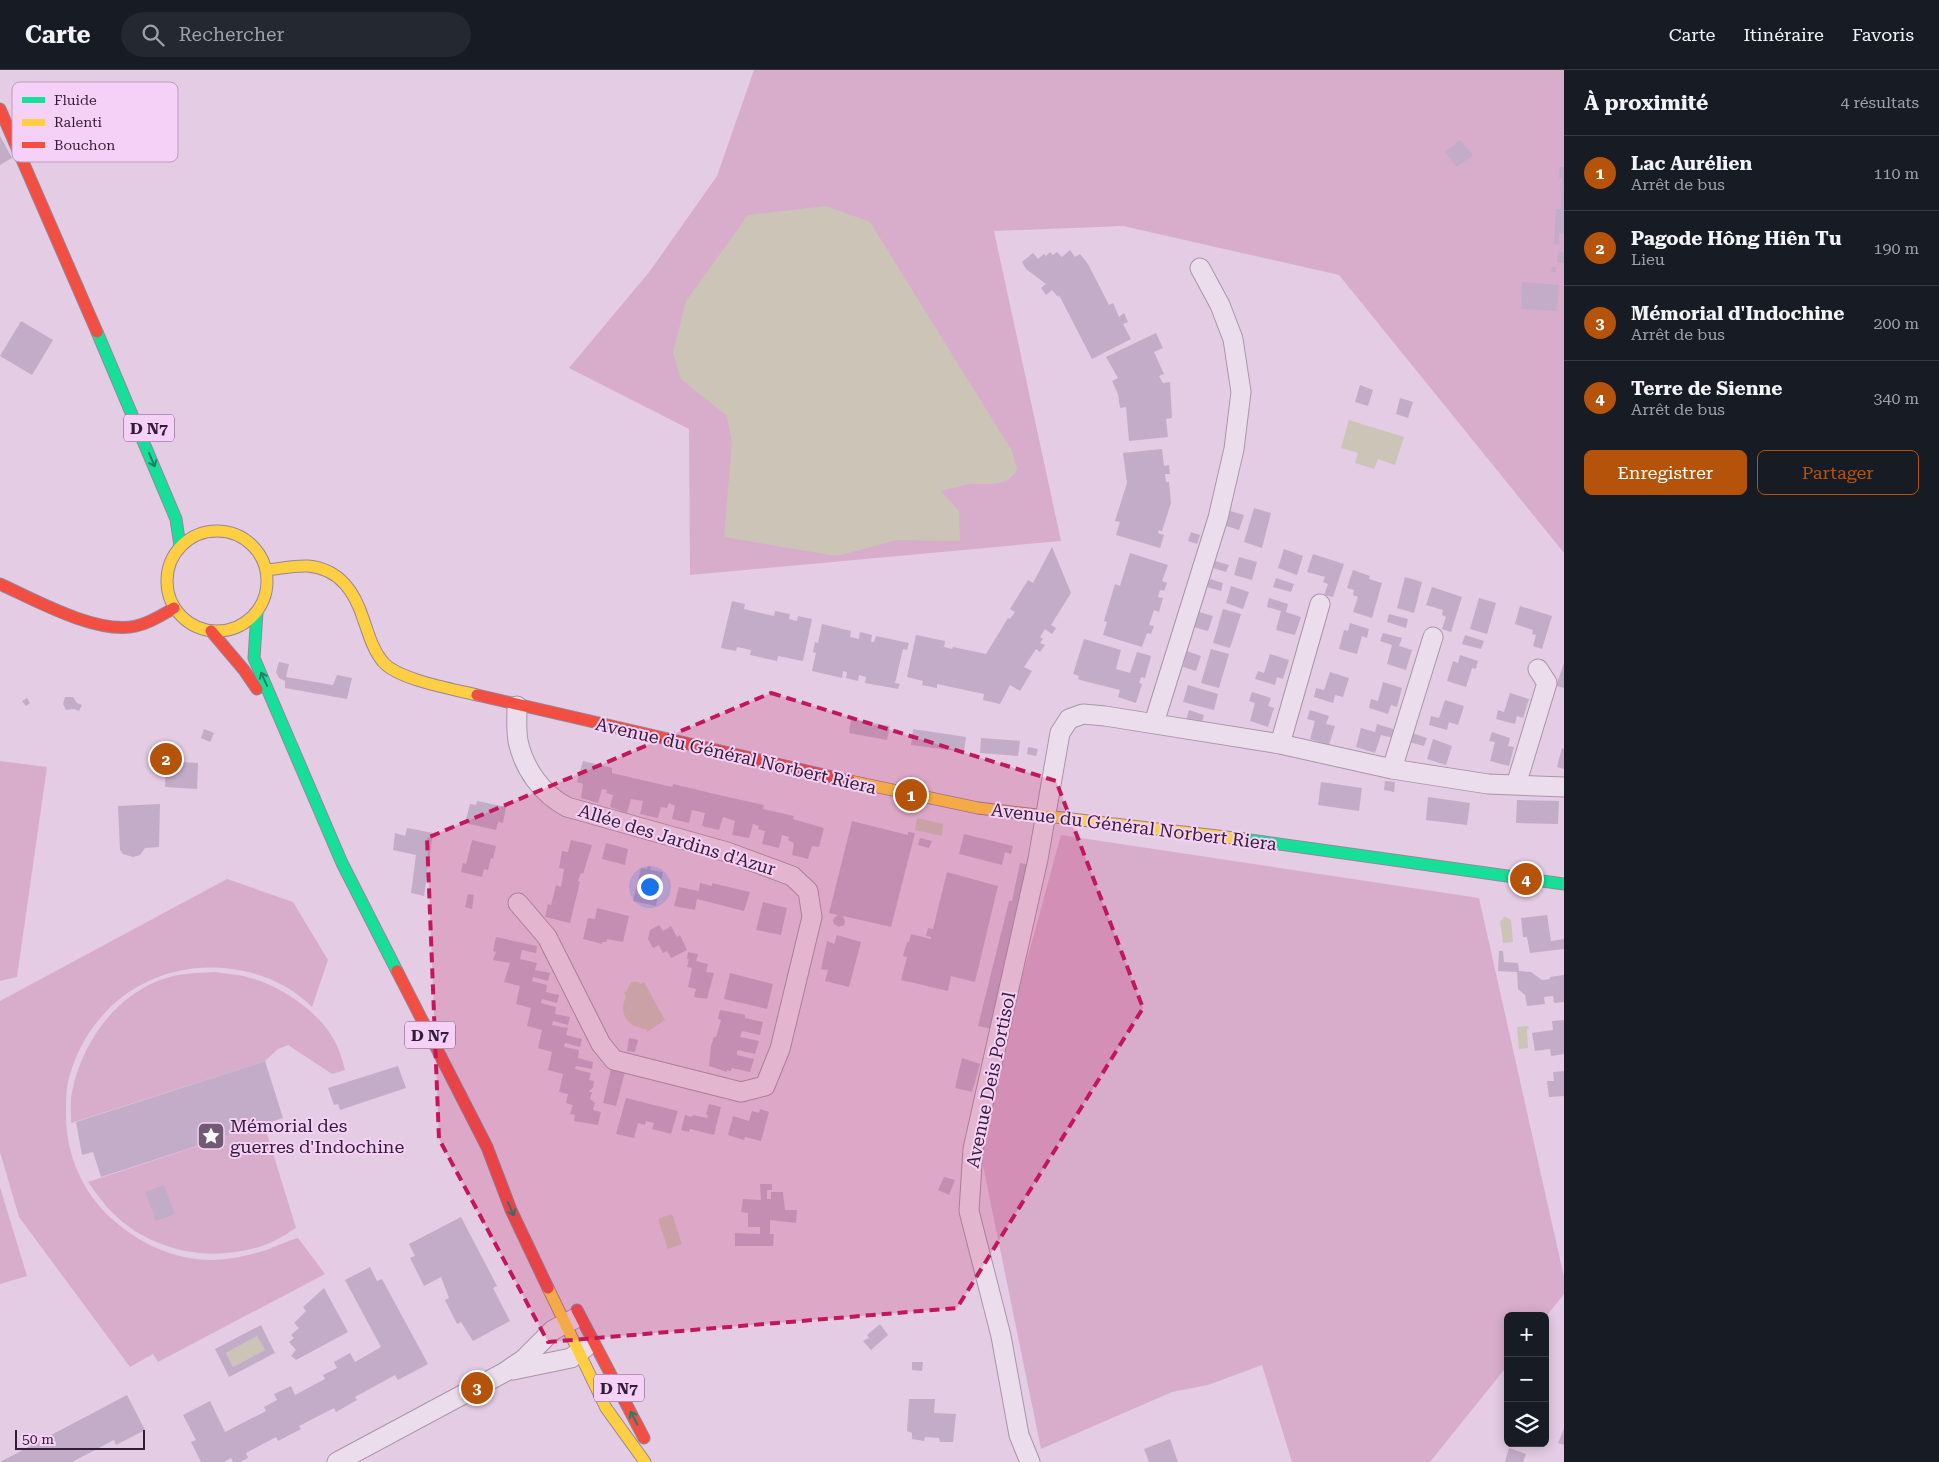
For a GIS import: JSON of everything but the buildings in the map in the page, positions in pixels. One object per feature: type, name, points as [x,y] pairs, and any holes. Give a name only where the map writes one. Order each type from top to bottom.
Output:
[{"type":"main road","name":"D N7","points":[[0,109],[12,136]]},
{"type":"main road","name":"D N7","points":[[23,162],[176,519],[180,546]]},
{"type":"main road","name":"D N7","points":[[92,319],[156,441]]},
{"type":"main road","points":[[211,527],[243,538],[254,547],[262,559],[266,570],[267,587],[257,612],[244,623],[228,630],[211,631],[197,627],[184,620],[174,608],[168,593],[166,576],[171,560],[180,546],[211,527]]},
{"type":"main road","name":"Avenue du Général Norbert Riera","points":[[266,570],[308,566],[332,572],[345,582],[358,600],[372,644],[384,663],[399,673],[418,680],[517,706],[911,795],[978,808],[1205,834],[1564,884]]},
{"type":"main road","points":[[0,584],[72,616],[108,626],[132,627],[152,620],[174,608]]},
{"type":"main road","name":"D N7","points":[[257,612],[254,658],[342,862],[487,1147],[522,1204]]},
{"type":"main road","name":"D N7","points":[[211,631],[244,670],[291,740]]},
{"type":"main road","points":[[487,1147],[511,1210],[572,1320],[578,1353],[606,1408],[645,1462]]},
{"type":"main road","name":"D N7","points":[[570,1298],[572,1320],[594,1342],[655,1462]]},
{"type":"street","points":[[1200,268],[1220,304],[1233,339],[1241,392],[1234,449],[1218,518],[1154,723],[1280,744],[1392,769],[1488,784],[1564,787]]},
{"type":"street","points":[[1280,744],[1320,604]]},
{"type":"street","points":[[1392,769],[1432,637]]},
{"type":"street","points":[[1516,785],[1547,683],[1538,669]]},
{"type":"street","name":"Allée des Jardins d'Azur","points":[[517,706],[518,740],[524,763],[539,785],[560,803],[567,807],[727,852],[792,876],[808,891],[812,917],[780,1049],[765,1086],[741,1092],[614,1060],[601,1044],[547,937],[518,903]]},
{"type":"street","name":"Avenue Deis Portisol","points":[[1030,1462],[1019,1435],[1001,1336],[969,1211],[973,1149],[1012,983],[1047,815],[1060,733],[1069,719],[1083,714],[1154,723]]},
{"type":"street","points":[[338,1462],[505,1372],[524,1359],[553,1330],[572,1320]]},
{"type":"street","points":[[505,1372],[571,1358],[594,1342]]},
{"type":"highlighted area","points":[[771,693],[1056,781],[1143,1008],[957,1308],[548,1342],[439,1139],[427,838]]},
{"type":"shaded area","points":[[754,70],[1564,70],[1564,553],[1339,275],[1123,226],[994,231],[1061,541],[690,575],[689,429],[569,368],[650,271],[717,176]]},
{"type":"shaded area","points":[[826,206],[870,222],[1012,451],[1017,469],[1008,480],[995,484],[968,484],[941,491],[959,511],[960,541],[897,540],[837,556],[724,537],[732,443],[727,416],[681,379],[673,353],[686,301],[748,215]]},
{"type":"shaded area","points":[[1349,420],[1404,437],[1395,465],[1378,459],[1374,469],[1355,463],[1358,453],[1341,448]]},
{"type":"shaded area","points":[[0,761],[47,767],[17,977],[0,981]]},
{"type":"shaded area","points":[[917,818],[943,824],[942,836],[915,830]]},
{"type":"shaded area","points":[[1061,835],[1479,898],[1564,1277],[1564,1294],[1549,1313],[1504,1312],[1504,1370],[1430,1462],[1292,1462],[1262,1365],[1208,1385],[1172,1392],[1041,1449],[981,1156],[1023,974]]},
{"type":"shaded area","points":[[227,879],[293,902],[328,960],[312,1007],[294,992],[275,981],[232,969],[205,968],[179,971],[155,978],[133,990],[113,1005],[96,1024],[82,1046],[71,1071],[67,1087],[66,1104],[69,1144],[78,1172],[102,1209],[122,1228],[145,1243],[184,1257],[217,1260],[257,1253],[298,1238],[325,1274],[158,1362],[153,1354],[130,1367],[19,1217],[0,1152],[0,1001]]},
{"type":"shaded area","points":[[1504,916],[1511,920],[1513,942],[1503,943],[1500,921]]},
{"type":"shaded area","points":[[216,972],[260,981],[287,994],[300,1003],[323,1024],[339,1051],[345,1070],[332,1074],[288,1045],[278,1049],[265,1061],[71,1123],[72,1092],[84,1055],[104,1022],[117,1008],[148,985],[166,978],[184,974]]},
{"type":"shaded area","points":[[631,982],[641,984],[644,982],[665,1020],[647,1032],[646,1029],[630,1023],[624,1014],[623,1009],[626,997],[624,992],[626,992]]},
{"type":"shaded area","points":[[1528,1026],[1528,1048],[1519,1049],[1517,1027]]},
{"type":"shaded area","points":[[264,1124],[296,1228],[262,1246],[220,1254],[199,1253],[159,1243],[140,1234],[122,1222],[107,1207],[88,1182]]},
{"type":"shaded area","points":[[0,1187],[27,1276],[0,1284]]},
{"type":"shaded area","points":[[672,1214],[682,1244],[668,1249],[658,1219]]},
{"type":"shaded area","points":[[257,1336],[265,1350],[233,1367],[226,1353]]},
{"type":"traffic: fast","points":[[97,332],[176,519],[180,546]]},
{"type":"traffic: fast","points":[[257,612],[254,658],[342,863],[397,971]]},
{"type":"traffic: fast","points":[[1243,839],[1564,884]]},
{"type":"traffic: slow","points":[[217,531],[227,532],[245,539],[259,553],[266,571],[267,581],[266,591],[259,609],[245,623],[227,630],[217,631],[207,630],[189,623],[175,609],[168,591],[167,581],[168,571],[175,553],[189,539],[207,532],[217,531]]},
{"type":"traffic: slow","points":[[266,570],[308,566],[329,572],[345,584],[351,592],[374,647],[383,662],[401,674],[413,679],[477,695]]},
{"type":"traffic: slow","points":[[850,781],[978,808],[1243,839]]},
{"type":"traffic: slow","points":[[548,1288],[606,1408],[645,1462]]},
{"type":"traffic: jam","points":[[0,109],[12,137]]},
{"type":"traffic: jam","points":[[23,162],[97,332]]},
{"type":"traffic: jam","points":[[0,584],[48,607],[85,621],[103,625],[120,627],[141,625],[174,608]]},
{"type":"traffic: jam","points":[[211,631],[244,670],[257,689]]},
{"type":"traffic: jam","points":[[477,695],[850,781]]},
{"type":"traffic: jam","points":[[397,971],[487,1147],[511,1210],[548,1288]]},
{"type":"traffic: jam","points":[[577,1310],[644,1438]]},
{"type":"place","name":"Pagode Hông Hiên Tu","points":[[166,759]]},
{"type":"place","name":"Lac Aurélien","points":[[911,795]]},
{"type":"place","name":"Terre de Sienne","points":[[1526,879]]},
{"type":"place","name":"Mémorial des guerres d'Indochine","points":[[211,1136]]},
{"type":"place","name":"Mémorial d'Indochine","points":[[477,1388]]}]
